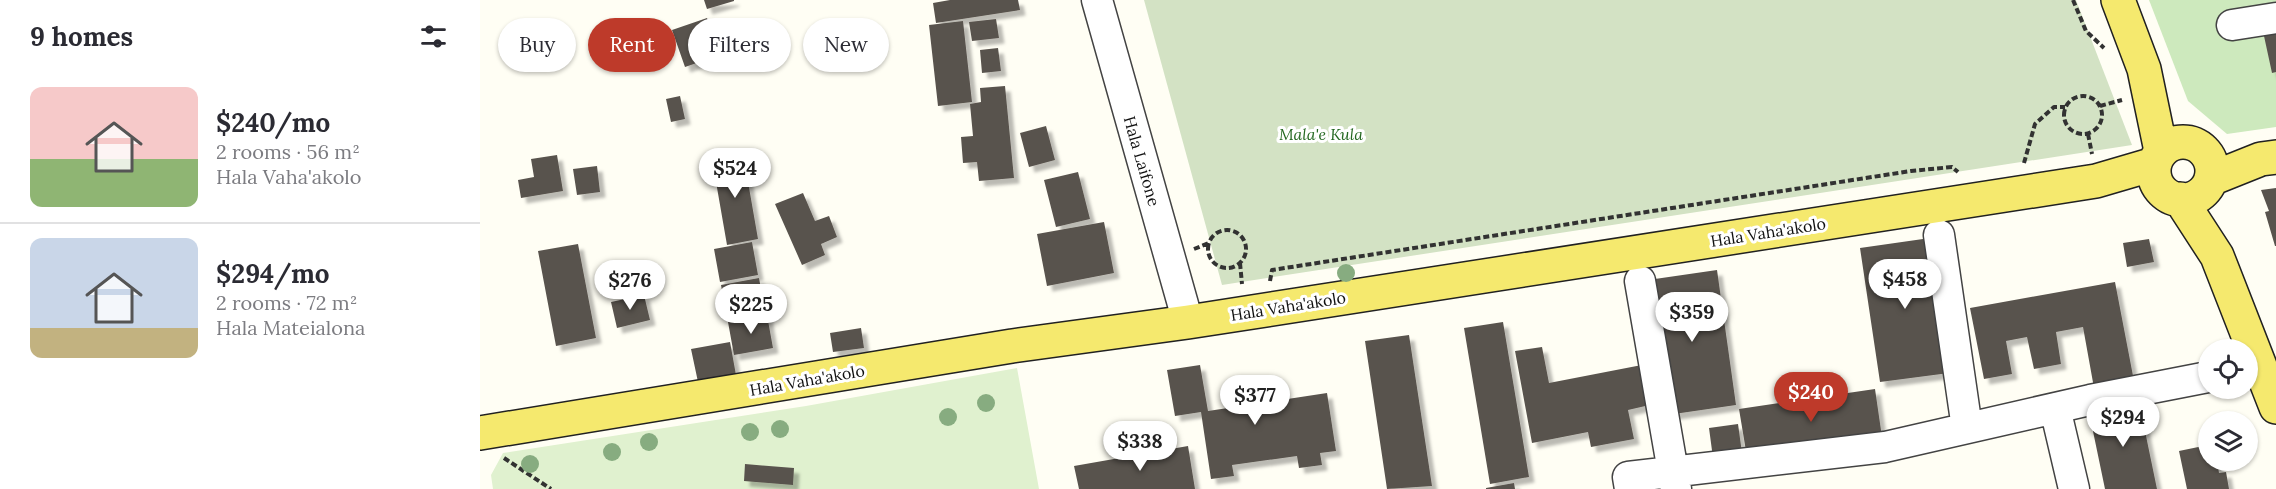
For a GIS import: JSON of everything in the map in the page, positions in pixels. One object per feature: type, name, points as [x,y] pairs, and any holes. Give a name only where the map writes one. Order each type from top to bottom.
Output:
[{"type":"main road","points":[[2118,0],[2132,80],[2183,170],[2217,256],[2244,339]]},
{"type":"main road","name":"Hala Vaha'akolo","points":[[490,445],[1012,346],[1188,322],[2094,170],[2183,170],[2269,158]]},
{"type":"main road","points":[[2258,376],[2276,407]]},
{"type":"street","name":"Hala Laifone","points":[[1097,0],[1188,322]]},
{"type":"street","points":[[2232,25],[2276,18]]},
{"type":"street","points":[[1939,235],[1967,428]]},
{"type":"street","points":[[1640,281],[1674,480]]},
{"type":"street","points":[[1630,489],[1628,477],[1674,480],[1885,447],[2055,408],[2198,379]]},
{"type":"street","points":[[2055,408],[2074,489]]},
{"type":"path","points":[[2073,0],[2086,31],[2107,53]]},
{"type":"path","points":[[2127,108],[2124,100],[2132,80]]},
{"type":"path","points":[[2086,96],[2100,106],[2102,114],[2100,123],[2088,134],[2071,131],[2066,124],[2065,107],[2070,101],[2086,96]]},
{"type":"path","points":[[2100,106],[2124,100]]},
{"type":"path","points":[[2023,170],[2035,124],[2054,107],[2065,107]]},
{"type":"path","points":[[2088,134],[2094,170]]},
{"type":"path","points":[[1270,286],[1272,270],[1911,171],[1952,167],[1960,173]]},
{"type":"path","points":[[1240,263],[1233,268],[1225,268],[1217,265],[1211,259],[1208,251],[1214,235],[1230,230],[1244,240],[1245,256],[1240,263],[1242,290]]},
{"type":"path","points":[[490,445],[551,489]]},
{"type":"green space","name":"Mala'e Kula","points":[[1144,0],[2076,0],[2132,145],[1222,285]]},
{"type":"green space","points":[[2149,0],[2276,0],[2276,127],[2227,134],[2188,101]]},
{"type":"green space","points":[[1017,368],[1039,489],[493,489],[491,475],[503,453],[806,406]]},
{"type":"building","points":[[704,0],[734,0],[734,1],[707,9]]},
{"type":"building","points":[[950,0],[1018,0],[1020,10],[936,23],[933,3]]},
{"type":"building","points":[[996,19],[999,38],[972,41],[969,22]]},
{"type":"building","points":[[963,21],[972,102],[938,106],[929,25]]},
{"type":"building","points":[[688,25],[688,66],[685,67],[676,41],[676,29]]},
{"type":"building","points":[[2276,34],[2276,72],[2272,73],[2264,36]]},
{"type":"building","points":[[998,48],[1001,71],[982,73],[980,50]]},
{"type":"building","points":[[1005,86],[1014,178],[979,181],[977,162],[963,163],[961,137],[973,136],[970,104],[981,102],[980,88]]},
{"type":"building","points":[[680,96],[685,119],[671,122],[666,99]]},
{"type":"building","points":[[1046,126],[1055,160],[1029,167],[1020,133]]},
{"type":"building","points":[[743,153],[758,239],[727,245],[712,159]]},
{"type":"building","points":[[557,155],[563,191],[521,198],[518,180],[534,177],[531,159]]},
{"type":"building","points":[[597,166],[600,192],[577,195],[573,169]]},
{"type":"building","points":[[1078,172],[1090,219],[1056,227],[1044,180]]},
{"type":"building","points":[[2276,188],[2275,246],[2265,212],[2269,211],[2261,190]]},
{"type":"building","points":[[803,193],[815,221],[829,216],[837,237],[821,244],[825,255],[802,265],[775,204]]},
{"type":"building","points":[[1104,222],[1114,273],[1047,286],[1037,234]]},
{"type":"building","points":[[1930,238],[1949,373],[1880,382],[1860,248]]},
{"type":"building","points":[[2149,239],[2154,262],[2127,267],[2123,243]]},
{"type":"building","points":[[752,242],[758,275],[720,282],[714,249]]},
{"type":"building","points":[[578,244],[596,338],[556,346],[538,251]]},
{"type":"building","points":[[1717,270],[1736,405],[1667,415],[1648,280]]},
{"type":"building","points":[[759,278],[765,311],[727,318],[721,285]]},
{"type":"building","points":[[2115,282],[2134,381],[2094,388],[2083,327],[2056,332],[2061,364],[2034,369],[2027,337],[2006,341],[2012,374],[1984,379],[1970,308]]},
{"type":"building","points":[[644,295],[650,320],[617,328],[611,302]]},
{"type":"building","points":[[767,315],[773,348],[734,355],[728,322]]},
{"type":"building","points":[[1503,322],[1529,477],[1490,484],[1464,328]]},
{"type":"building","points":[[861,328],[864,348],[833,352],[830,333]]},
{"type":"building","points":[[1409,335],[1432,486],[1387,489],[1365,341]]},
{"type":"building","points":[[730,342],[736,375],[698,382],[691,349]]},
{"type":"building","points":[[1542,347],[1549,383],[1647,364],[1654,404],[1628,410],[1634,439],[1591,447],[1588,432],[1532,443],[1515,351]]},
{"type":"building","points":[[1200,365],[1208,411],[1327,393],[1336,451],[1320,453],[1322,465],[1299,468],[1297,456],[1232,465],[1234,476],[1211,479],[1201,412],[1175,416],[1167,370]]},
{"type":"building","points":[[1875,389],[1882,437],[1747,457],[1739,409]]},
{"type":"building","points":[[2139,402],[2157,489],[2105,489],[2089,412]]},
{"type":"building","points":[[1738,424],[1742,453],[1713,458],[1709,428]]},
{"type":"building","points":[[1188,446],[1195,489],[1079,489],[1074,466]]},
{"type":"building","points":[[2198,447],[2198,471],[2226,472],[2229,489],[2187,489],[2179,451]]},
{"type":"building","points":[[745,464],[794,468],[793,485],[744,481]]},
{"type":"building","points":[[1514,483],[1515,489],[1486,489],[1486,488]]}]
